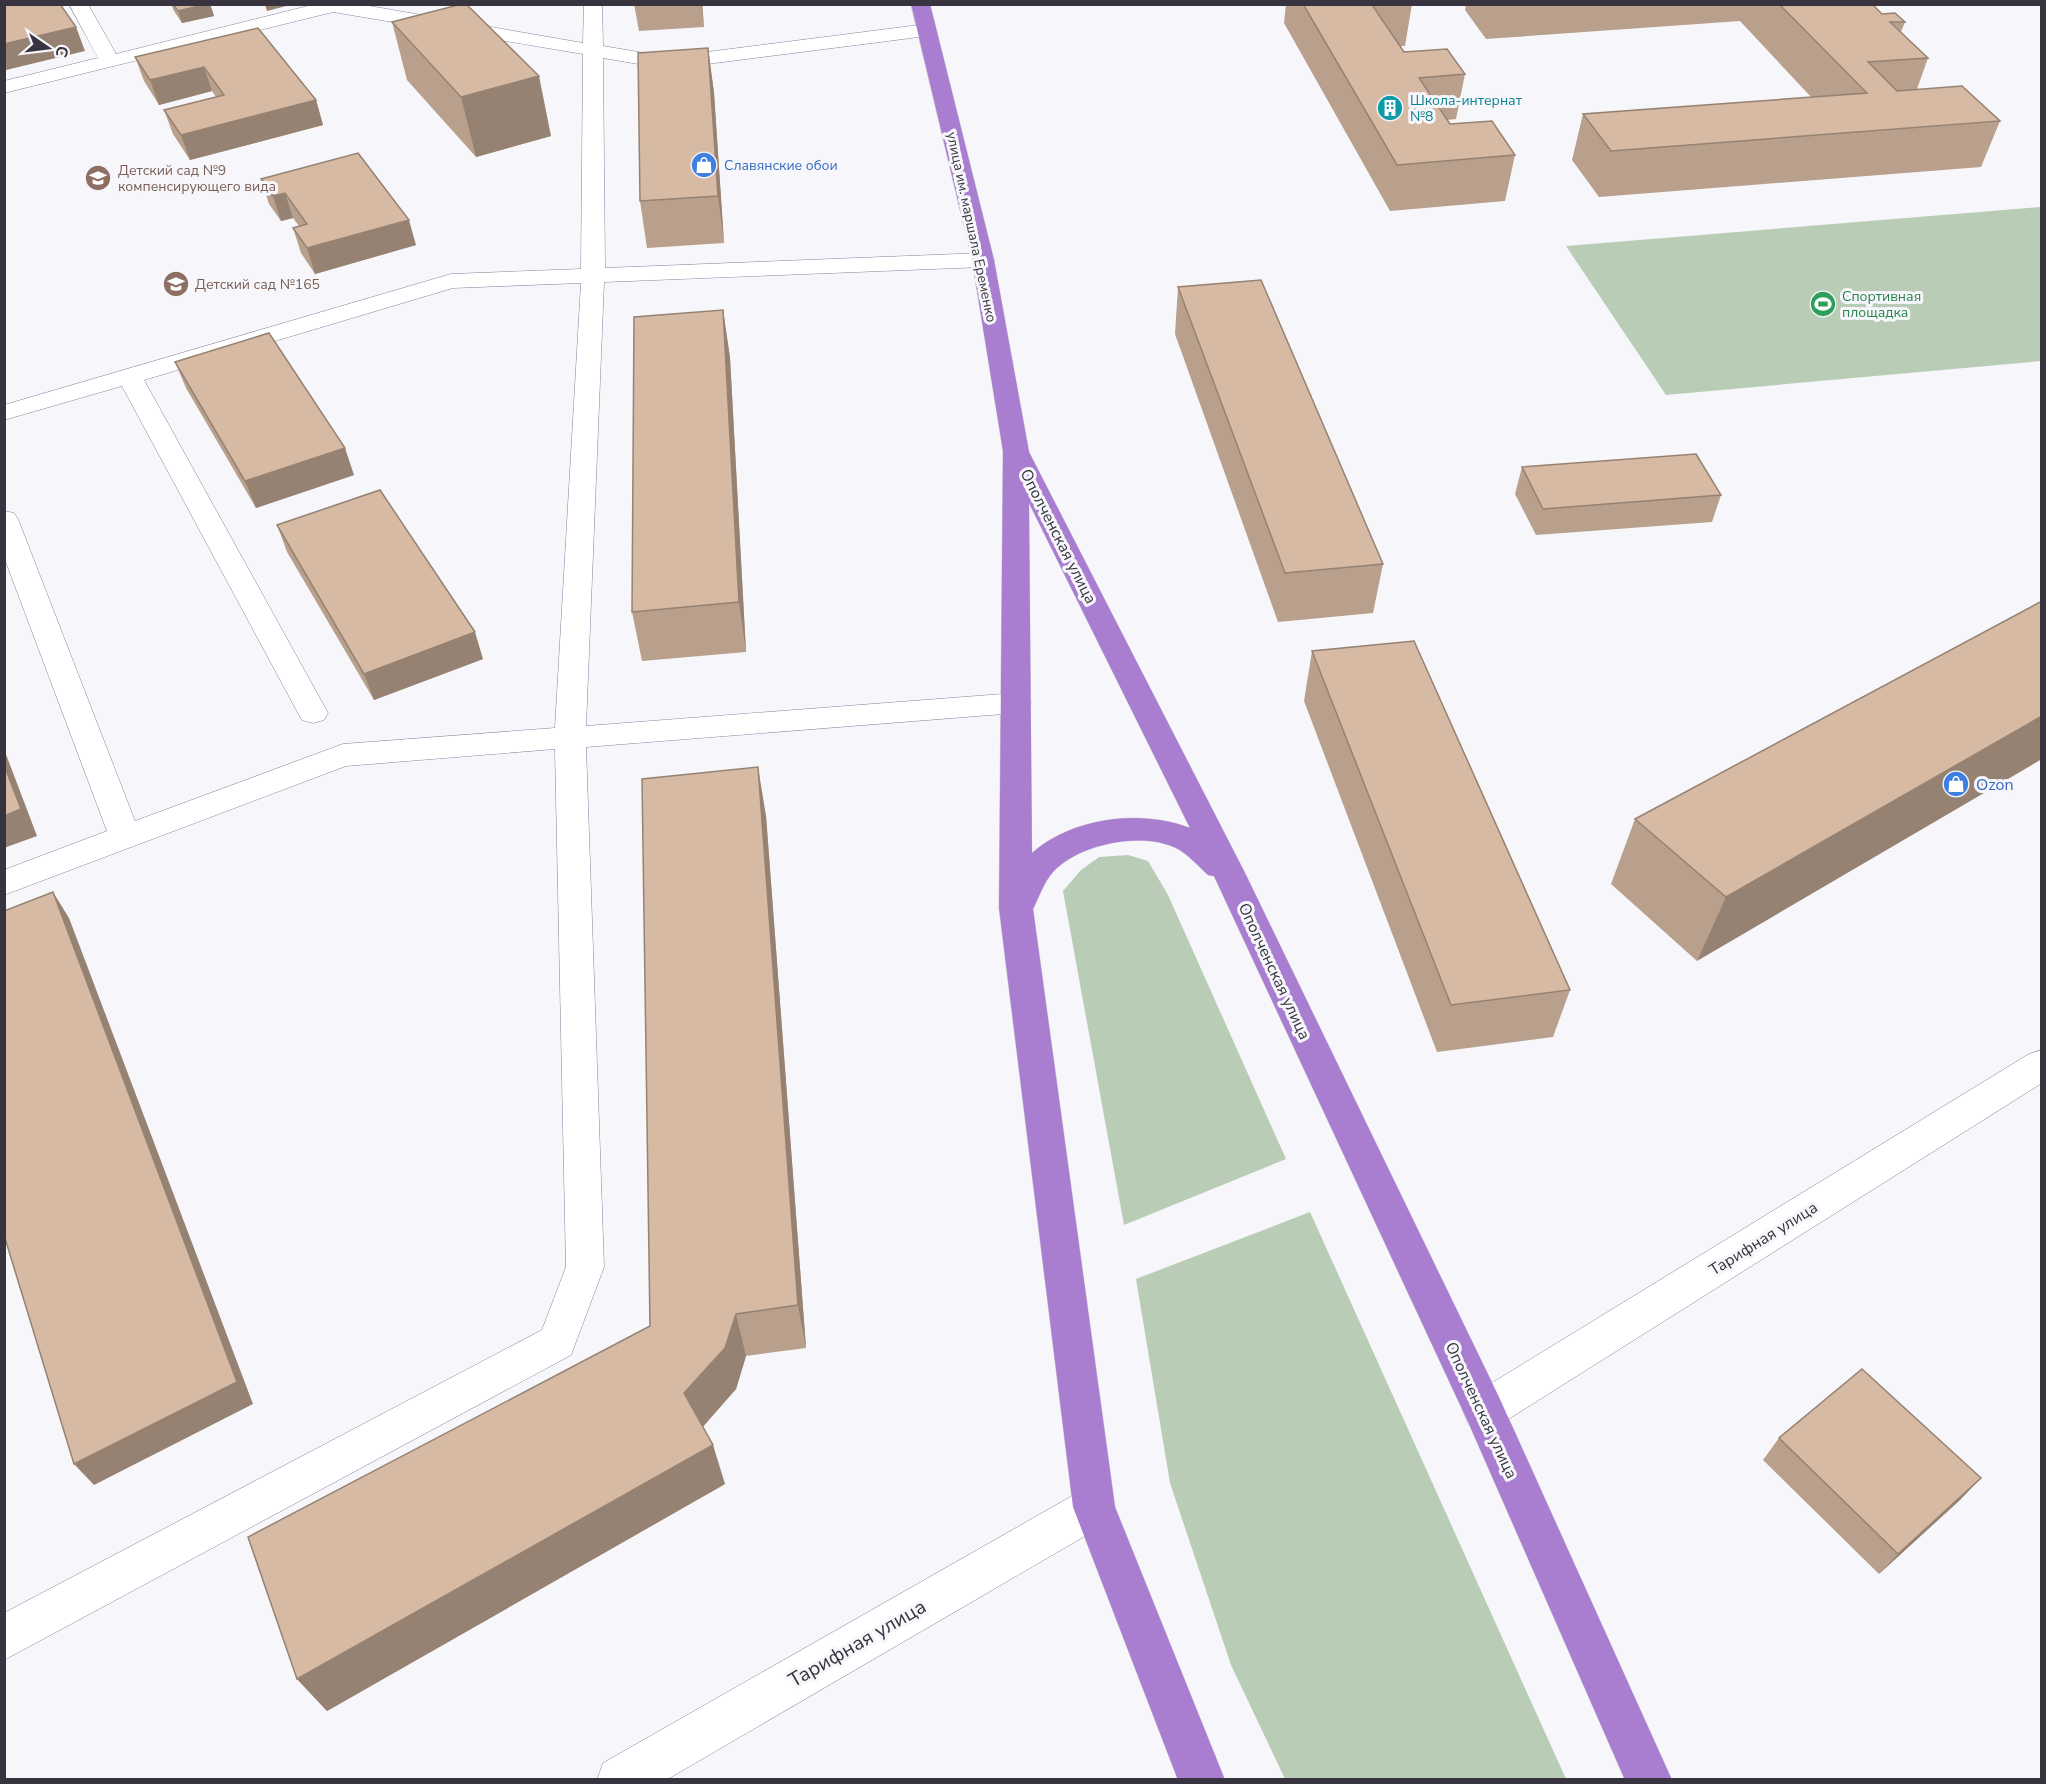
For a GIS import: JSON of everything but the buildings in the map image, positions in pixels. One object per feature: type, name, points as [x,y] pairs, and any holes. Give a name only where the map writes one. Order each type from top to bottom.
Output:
[{"type":"highway","name":"улица им. маршала Еременко","points":[[920,4],[983,260],[1016,451]]},
{"type":"highway","name":"Ополченская улица","points":[[1016,451],[1016,908],[1094,1507],[1202,1779]]},
{"type":"highway","name":"Ополченская улица","points":[[1016,451],[1229,873],[1484,1411],[1649,1779]]},
{"type":"highway","points":[[1016,908],[1042,863],[1069,842],[1092,835],[1152,830],[1187,840],[1229,873]]},
{"type":"street","points":[[78,4],[110,61]]},
{"type":"street","points":[[4,1638],[557,1342],[585,1267],[570,738],[593,276],[595,51],[593,4]]},
{"type":"street","points":[[4,87],[333,6],[357,8],[668,63],[927,30]]},
{"type":"street","points":[[4,413],[451,281],[983,260]]},
{"type":"street","points":[[129,375],[314,713]]},
{"type":"street","points":[[4,519],[125,837]]},
{"type":"street","points":[[4,883],[343,755],[1016,703]]},
{"type":"street","name":"Тарифная улица","points":[[1484,1411],[2042,1064]]},
{"type":"street","name":"Тарифная улица","points":[[620,1779],[1094,1507]]},
{"type":"green space","name":"Спортивная площадка","points":[[2041,207],[2041,361],[1666,395],[1566,246]]},
{"type":"green space","points":[[1128,855],[1148,861],[1168,895],[1286,1159],[1124,1225],[1063,891],[1081,870],[1099,857]]},
{"type":"green space","points":[[1310,1212],[1566,1779],[1285,1779],[1231,1665],[1170,1483],[1136,1279]]},
{"type":"place","name":"Школа-интернат №8","points":[[1390,108]]},
{"type":"place","name":"Славянские обои","points":[[704,165]]},
{"type":"place","name":"Детский сад №9 компенсирующего вида","points":[[98,178]]},
{"type":"place","name":"Детский сад №165","points":[[176,284]]},
{"type":"place","name":"Спортивная площадка","points":[[1823,304]]},
{"type":"place","name":"Ozon","points":[[1956,784]]}]
